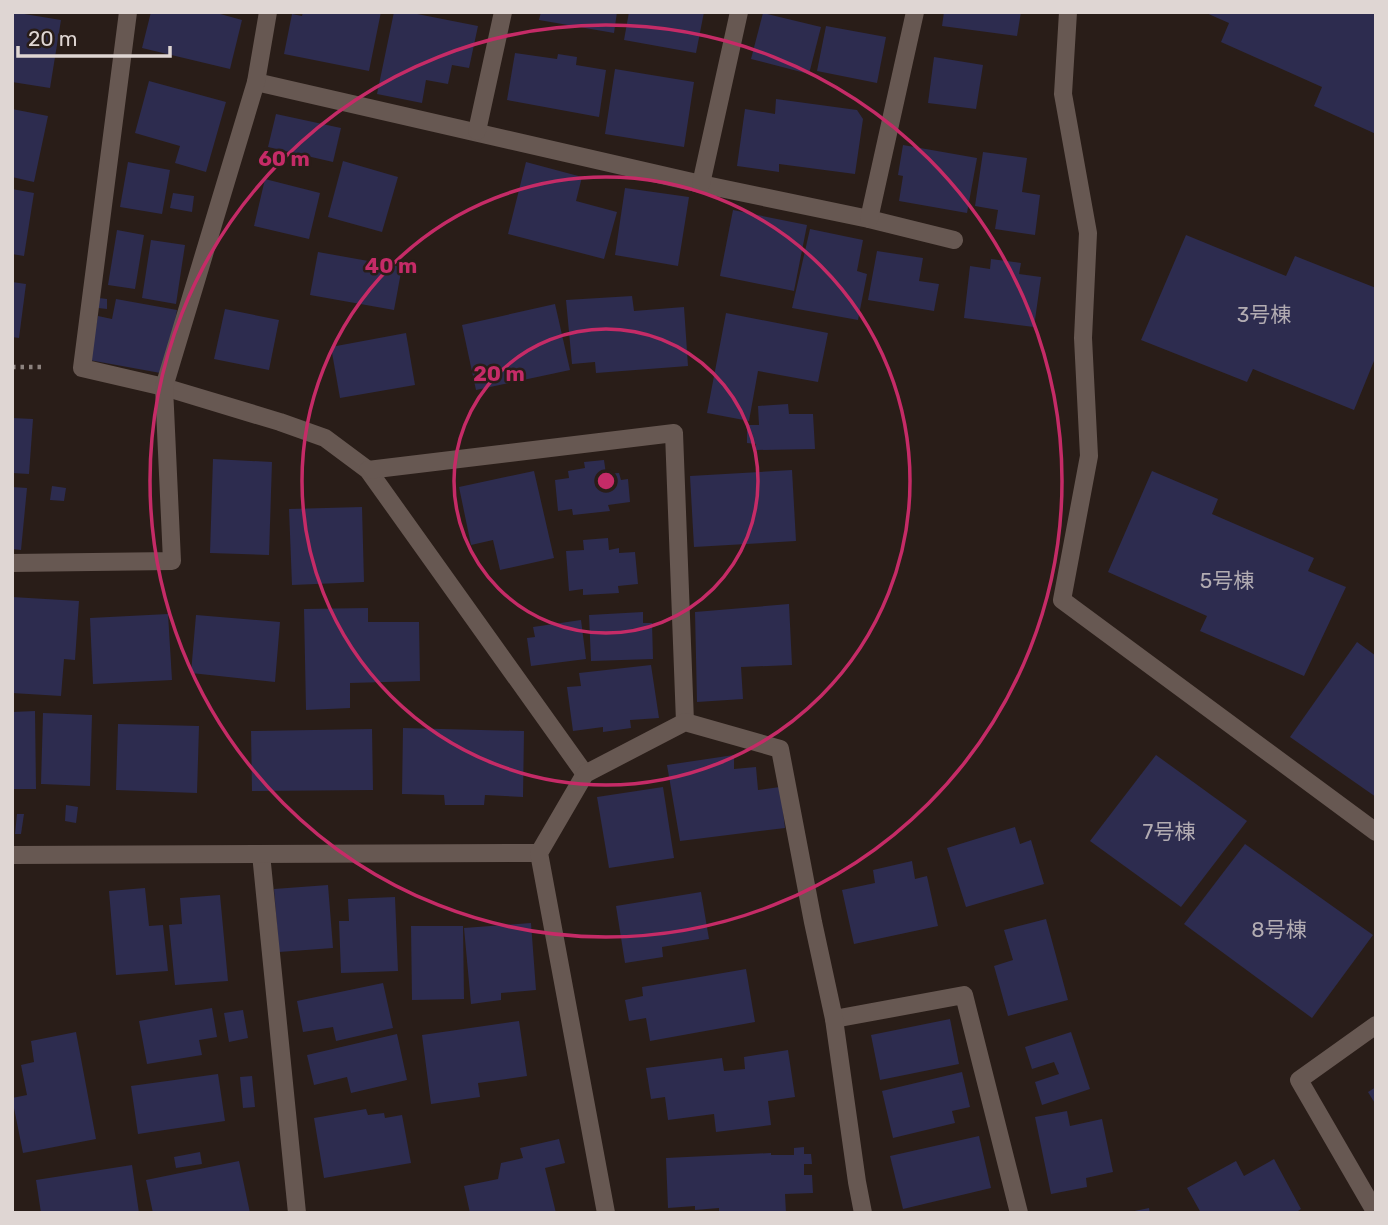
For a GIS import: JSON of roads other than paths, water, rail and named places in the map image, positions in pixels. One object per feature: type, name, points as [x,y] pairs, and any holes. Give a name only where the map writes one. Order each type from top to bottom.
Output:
[{"type":"street","points":[[128,12],[82,368],[164,387],[325,438],[368,470],[585,775]]},
{"type":"street","points":[[12,563],[172,561],[164,387],[256,82],[268,12]]},
{"type":"street","points":[[477,131],[503,12]]},
{"type":"street","points":[[701,184],[738,12]]},
{"type":"street","points":[[869,219],[915,12]]},
{"type":"street","points":[[1068,12],[1063,94],[1088,233],[1083,338],[1089,456],[1062,600],[1376,832]]},
{"type":"street","points":[[256,82],[954,240]]},
{"type":"street","points":[[368,470],[674,433],[685,722]]},
{"type":"street","points":[[606,1213],[539,853],[585,775],[685,722],[780,749],[834,1019],[863,1213]]},
{"type":"street","points":[[12,855],[539,853]]},
{"type":"street","points":[[261,854],[298,1213]]},
{"type":"street","points":[[834,1019],[964,995],[1019,1213]]},
{"type":"street","points":[[1376,1024],[1299,1080],[1376,1213]]}]
